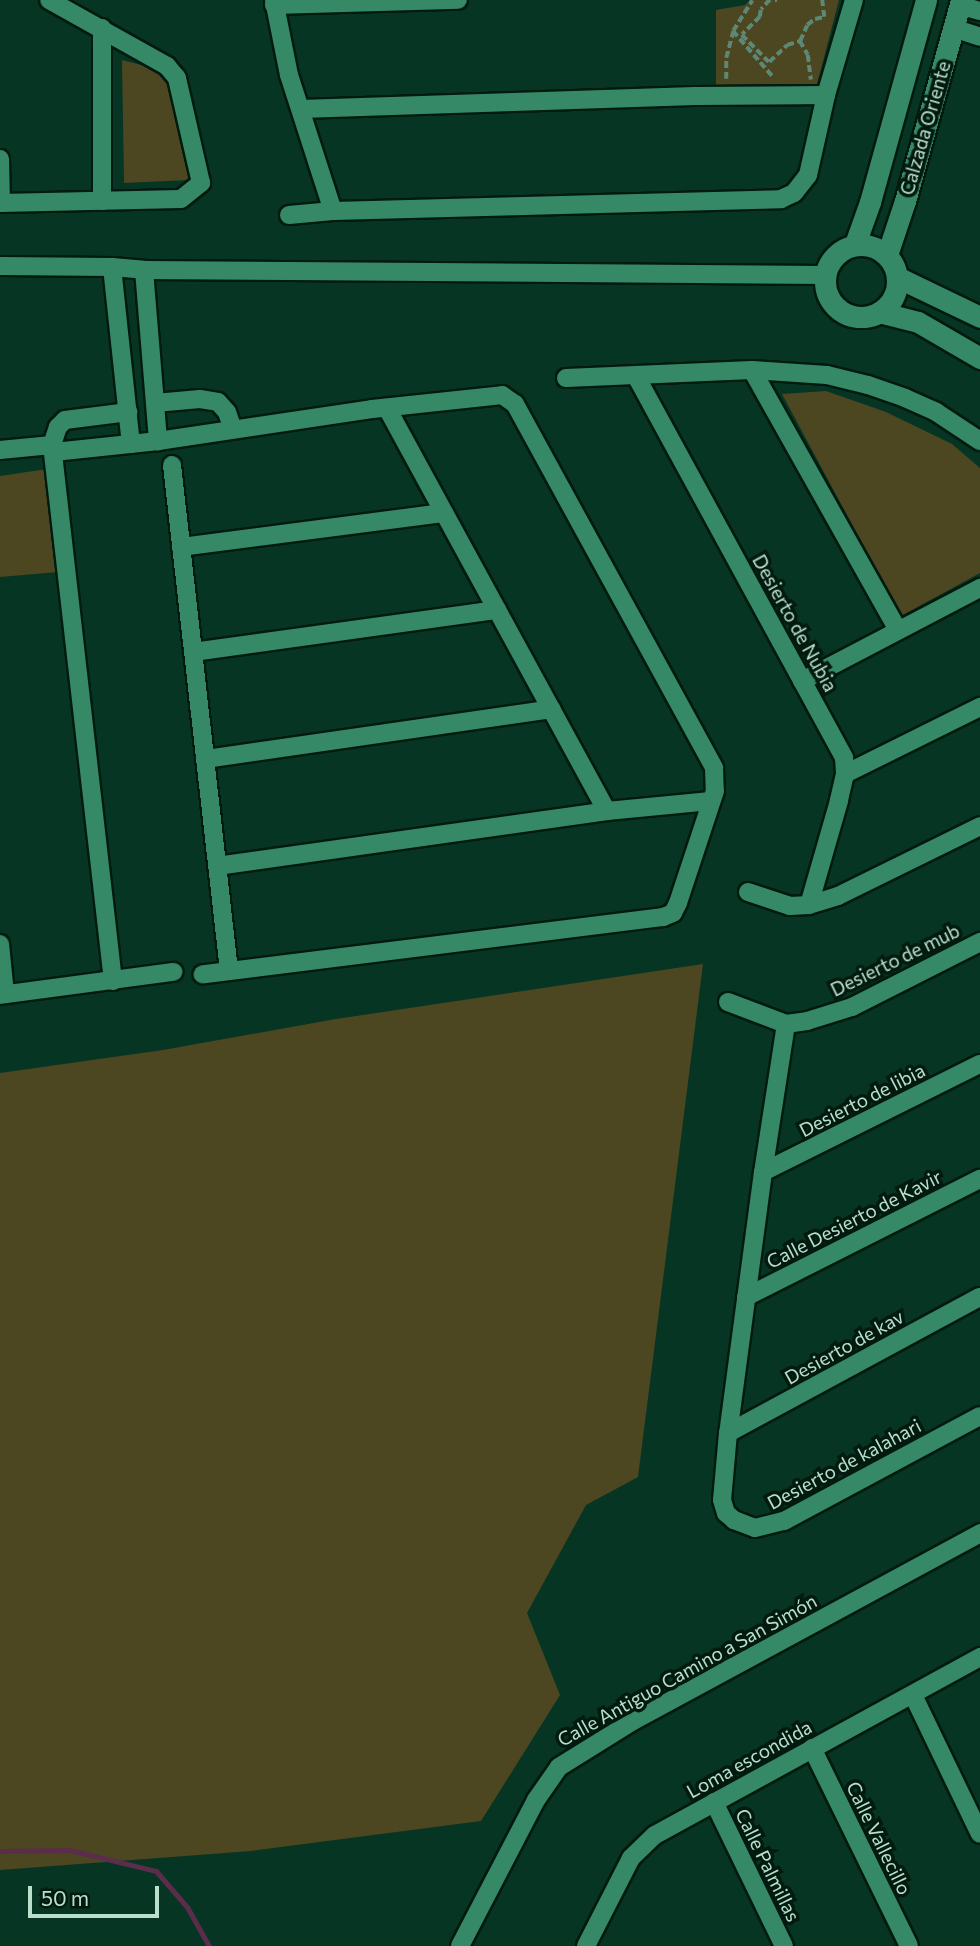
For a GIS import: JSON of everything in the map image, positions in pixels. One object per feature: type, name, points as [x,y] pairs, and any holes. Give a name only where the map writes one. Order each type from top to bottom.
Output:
[{"type":"street","points":[[0,159],[0,203],[181,199],[201,183],[177,78],[167,66],[49,0]]},
{"type":"street","points":[[333,211],[289,75],[274,2],[458,0]]},
{"type":"street","points":[[289,215],[333,211],[781,199],[794,194],[808,175],[820,95],[854,0]]},
{"type":"street","points":[[955,2],[980,12]]},
{"type":"street","name":"Calzada Oriente","points":[[887,255],[905,201],[953,28],[955,2]]},
{"type":"street","points":[[923,9],[953,28],[980,37]]},
{"type":"street","name":"Calzada Oriente","points":[[855,244],[870,202],[923,9]]},
{"type":"street","points":[[102,28],[103,201]]},
{"type":"street","points":[[301,109],[695,96],[820,95]]},
{"type":"street","points":[[879,312],[893,298],[897,277],[887,255],[867,244],[855,244],[835,254],[825,275],[828,298],[835,307],[856,317],[879,312],[918,322],[980,358]]},
{"type":"street","points":[[0,266],[112,267],[144,270],[825,275]]},
{"type":"street","points":[[112,267],[131,444]]},
{"type":"street","points":[[144,270],[158,440]]},
{"type":"street","points":[[897,277],[980,317]]},
{"type":"street","points":[[752,370],[898,630]]},
{"type":"street","points":[[566,378],[752,370],[827,375],[869,384],[936,412],[980,441]]},
{"type":"street","name":"Desierto de Nubia","points":[[636,376],[844,758],[845,774],[809,905]]},
{"type":"street","points":[[0,450],[131,444],[387,408],[502,395],[514,404],[714,768],[716,781],[711,802],[673,913],[663,917],[203,974]]},
{"type":"street","points":[[155,403],[200,399],[218,402],[227,412],[233,429]]},
{"type":"street","points":[[387,408],[607,811]]},
{"type":"street","points":[[113,981],[53,448],[58,427],[65,420],[128,412]]},
{"type":"street","points":[[172,465],[229,971]]},
{"type":"street","points":[[181,547],[444,513]]},
{"type":"street","points":[[802,681],[980,588]]},
{"type":"street","points":[[193,652],[497,610]]},
{"type":"street","points":[[845,774],[980,707]]},
{"type":"street","points":[[205,759],[551,709]]},
{"type":"street","points":[[217,866],[607,811],[711,802]]},
{"type":"street","points":[[748,892],[790,906],[809,905],[838,896],[980,826]]},
{"type":"street","name":"Desierto de mub","points":[[786,1024],[852,1007],[980,942]]},
{"type":"street","points":[[0,944],[3,994],[173,972]]},
{"type":"street","points":[[728,1002],[786,1024],[762,1172],[728,1433]]},
{"type":"street","name":"Desierto de libia","points":[[762,1172],[980,1064]]},
{"type":"street","name":"Calle Desierto de Kavir","points":[[746,1297],[980,1179]]},
{"type":"street","name":"Desierto de kav","points":[[728,1433],[980,1297]]},
{"type":"street","name":"Desierto de kalahari","points":[[728,1433],[722,1500],[726,1513],[734,1520],[755,1528],[784,1521],[980,1416]]},
{"type":"street","name":"Calle Antiguo Camino a San Simón","points":[[463,1945],[536,1800],[559,1767],[633,1721],[980,1533]]},
{"type":"street","name":"Loma escondida","points":[[586,1946],[631,1857],[640,1846],[714,1802],[980,1657]]},
{"type":"street","points":[[913,1695],[980,1834]]},
{"type":"street","name":"Calle Vallecillo","points":[[812,1748],[909,1946]]},
{"type":"street","name":"Calle Palmillas","points":[[714,1802],[784,1946]]},
{"type":"path","points":[[726,86],[726,58],[733,31],[752,0]]},
{"type":"path","points":[[761,0],[765,4]]},
{"type":"path","points":[[773,0],[765,4],[760,17],[743,35],[769,62],[787,45],[800,41],[807,25],[824,17],[822,0]]},
{"type":"path","points":[[733,31],[763,63],[779,86]]},
{"type":"path","points":[[800,41],[808,55],[820,95]]},
{"type":"shaded area","points":[[750,0],[839,0],[816,88],[716,88],[716,10],[745,5]]},
{"type":"shaded area","points":[[122,60],[164,71],[189,180],[124,183]]},
{"type":"shaded area","points":[[826,391],[886,412],[952,444],[980,468],[980,573],[901,616],[782,394]]},
{"type":"shaded area","points":[[47,469],[58,572],[0,577],[0,476]]},
{"type":"shaded area","points":[[703,964],[638,1477],[586,1505],[527,1613],[560,1695],[481,1821],[251,1851],[0,1870],[0,1073],[163,1050],[336,1019]]},
{"type":"waterway","points":[[0,1851],[70,1850],[156,1871],[187,1907],[209,1946]]}]
